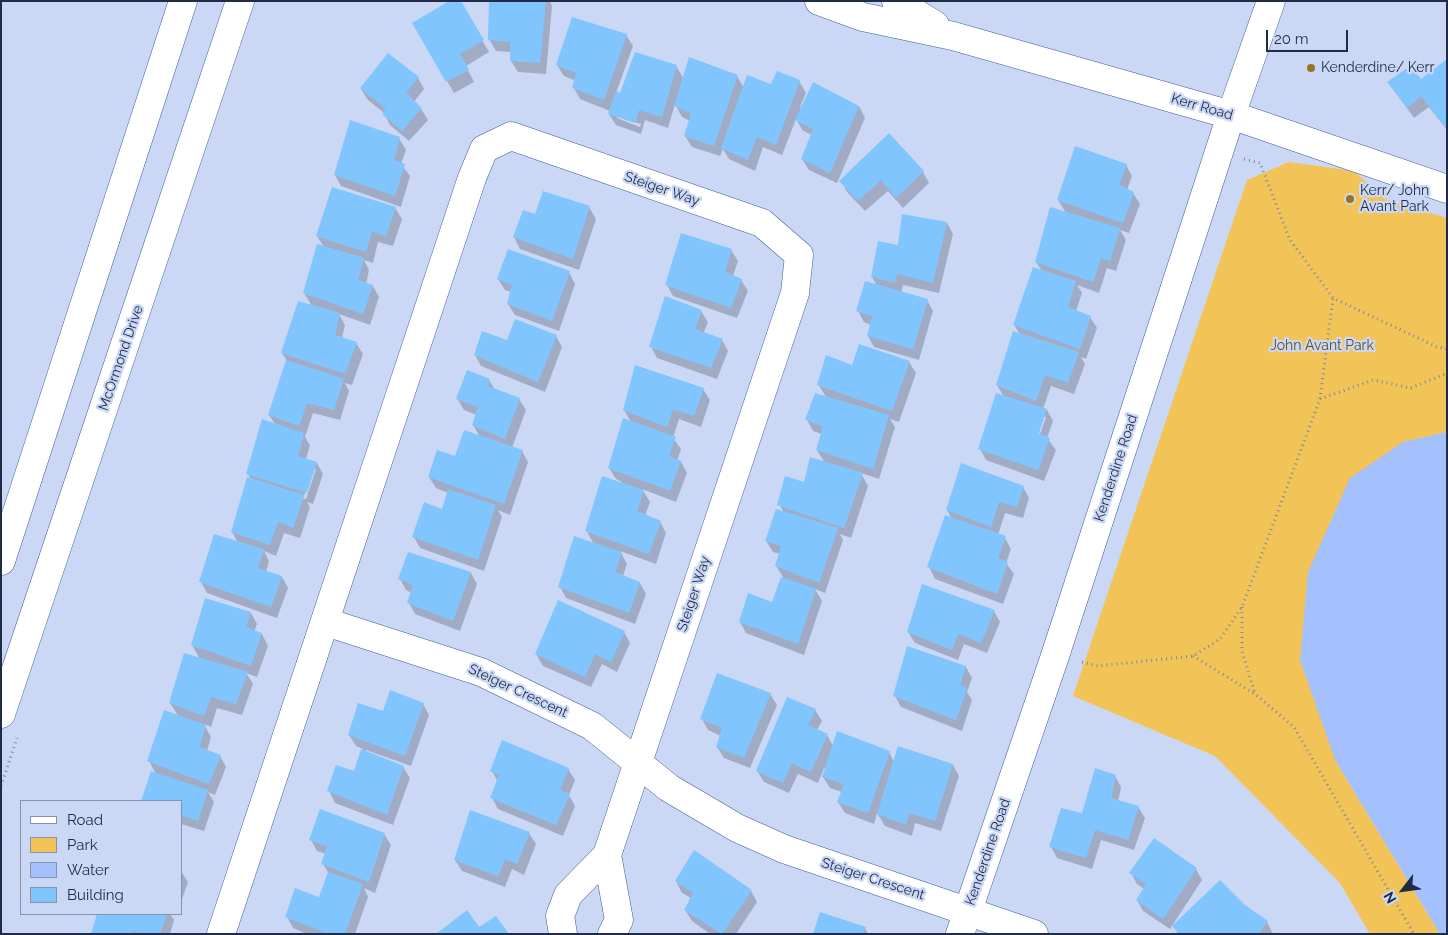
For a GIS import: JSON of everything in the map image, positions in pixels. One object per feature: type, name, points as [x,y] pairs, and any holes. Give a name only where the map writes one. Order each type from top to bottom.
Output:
[{"type":"street","points":[[1,561],[183,1]]},
{"type":"street","name":"Kerr Road","points":[[819,1],[863,16],[953,36],[1231,114],[1447,189]]},
{"type":"street","name":"Kerr Road","points":[[896,1],[953,36]]},
{"type":"street","name":"Kenderdine Road","points":[[964,922],[1055,656],[1231,114],[1271,1]]},
{"type":"street","name":"McOrmond Drive","points":[[1,714],[240,2]]},
{"type":"street","name":"Steiger Way","points":[[326,622],[472,178],[484,148],[511,136],[762,223],[799,254],[795,293],[638,764]]},
{"type":"street","points":[[221,934],[326,622]]},
{"type":"street","name":"Steiger Crescent","points":[[326,622],[481,672],[592,726],[638,764],[678,793],[737,828],[761,839],[964,922],[1034,934]]},
{"type":"street","points":[[563,934],[560,916],[568,895],[607,855],[638,764]]},
{"type":"street","points":[[607,855],[619,920],[612,934]]},
{"type":"path","points":[[1219,153],[1260,163],[1290,240],[1333,298],[1437,347],[1447,349]]},
{"type":"path","points":[[1098,666],[1193,656],[1220,640],[1242,607],[1320,399],[1333,298]]},
{"type":"path","points":[[1320,399],[1373,380],[1411,388],[1447,373]]},
{"type":"path","points":[[1242,607],[1242,651],[1255,694]]},
{"type":"path","points":[[1193,656],[1255,694],[1294,727],[1414,934]]},
{"type":"green space","name":"John Avant Park","points":[[1289,162],[1354,171],[1385,199],[1447,218],[1447,432],[1403,442],[1335,760],[1440,934],[1370,934],[1340,883],[1215,756],[1073,696],[1247,180]]},
{"type":"water","points":[[1447,432],[1447,934],[1440,934],[1335,760],[1300,660],[1308,572],[1350,478],[1403,442]]},
{"type":"building","points":[[449,1],[461,1],[484,40],[460,54],[469,70],[446,82],[412,23]]},
{"type":"building","points":[[489,1],[546,1],[540,63],[510,61],[510,42],[488,40]]},
{"type":"building","points":[[572,17],[627,34],[604,100],[572,88],[576,73],[556,65]]},
{"type":"building","points":[[635,52],[677,65],[662,117],[639,110],[635,123],[608,114],[616,91],[620,93]]},
{"type":"building","points":[[388,53],[419,77],[406,93],[422,108],[402,131],[382,114],[386,109],[360,88]]},
{"type":"building","points":[[689,57],[738,75],[714,146],[684,136],[691,113],[674,106]]},
{"type":"building","points":[[1447,59],[1447,129],[1421,96],[1407,108],[1387,82],[1410,66],[1421,79]]},
{"type":"building","points":[[777,71],[800,80],[776,145],[757,137],[748,160],[721,148],[747,75],[771,84]]},
{"type":"building","points":[[813,82],[859,106],[830,173],[801,159],[813,129],[795,120]]},
{"type":"building","points":[[350,120],[400,137],[394,160],[405,164],[395,196],[334,175]]},
{"type":"building","points":[[889,133],[924,171],[896,198],[881,180],[858,201],[839,181]]},
{"type":"building","points":[[1075,146],[1127,164],[1119,185],[1134,192],[1123,223],[1057,200]]},
{"type":"building","points":[[332,187],[396,207],[386,236],[372,231],[366,252],[316,236]]},
{"type":"building","points":[[543,191],[590,206],[573,259],[513,237],[523,210],[535,214]]},
{"type":"building","points":[[1050,207],[1120,228],[1110,261],[1101,258],[1093,282],[1035,262]]},
{"type":"building","points":[[902,214],[947,222],[933,283],[897,274],[895,283],[871,277],[878,241],[898,245]]},
{"type":"building","points":[[681,233],[732,249],[725,272],[742,279],[731,308],[665,285]]},
{"type":"building","points":[[317,244],[364,258],[358,280],[373,285],[363,314],[303,293]]},
{"type":"building","points":[[508,249],[570,271],[552,321],[507,304],[512,285],[497,279]]},
{"type":"building","points":[[1033,267],[1076,281],[1068,307],[1091,316],[1080,349],[1013,325]]},
{"type":"building","points":[[865,281],[928,299],[913,349],[867,336],[872,316],[856,311]]},
{"type":"building","points":[[665,296],[702,310],[695,329],[723,339],[711,368],[649,347]]},
{"type":"building","points":[[298,301],[340,313],[335,335],[357,342],[345,374],[281,353]]},
{"type":"building","points":[[515,319],[557,335],[538,382],[474,355],[482,331],[507,340]]},
{"type":"building","points":[[1013,331],[1079,352],[1068,383],[1045,375],[1036,401],[996,385]]},
{"type":"building","points":[[859,344],[910,361],[892,411],[817,385],[826,355],[852,365]]},
{"type":"building","points":[[286,360],[344,379],[334,410],[307,403],[299,426],[268,415]]},
{"type":"building","points":[[635,365],[704,388],[694,416],[673,409],[667,427],[623,410]]},
{"type":"building","points":[[467,370],[490,379],[488,386],[520,398],[505,439],[472,425],[478,407],[456,399]]},
{"type":"building","points":[[815,393],[889,415],[873,469],[816,450],[823,426],[805,420]]},
{"type":"building","points":[[996,393],[1047,409],[1039,433],[1050,438],[1038,470],[978,449]]},
{"type":"building","points":[[623,418],[676,437],[669,456],[681,461],[670,491],[608,468]]},
{"type":"building","points":[[262,419],[304,433],[298,456],[317,462],[307,493],[246,474]]},
{"type":"building","points":[[464,430],[523,450],[504,504],[428,477],[437,450],[455,456]]},
{"type":"building","points":[[810,457],[863,473],[844,528],[777,505],[785,476],[804,482]]},
{"type":"building","points":[[961,463],[1024,486],[1017,507],[999,502],[991,527],[946,510]]},
{"type":"building","points":[[602,476],[644,490],[637,511],[661,521],[649,554],[585,531]]},
{"type":"building","points":[[247,477],[304,495],[293,528],[278,522],[270,545],[231,532]]},
{"type":"building","points":[[448,489],[496,505],[478,560],[412,537],[424,502],[442,509]]},
{"type":"building","points":[[776,509],[838,528],[819,583],[775,566],[781,546],[765,541]]},
{"type":"building","points":[[945,515],[1006,536],[998,558],[1008,562],[997,594],[927,567]]},
{"type":"building","points":[[214,534],[264,549],[258,568],[282,576],[271,607],[199,582]]},
{"type":"building","points":[[574,536],[622,552],[615,572],[640,582],[629,613],[558,587]]},
{"type":"building","points":[[408,552],[471,572],[453,621],[407,603],[413,585],[398,579]]},
{"type":"building","points":[[781,577],[816,589],[798,644],[739,622],[748,593],[772,602]]},
{"type":"building","points":[[922,584],[995,610],[981,643],[958,634],[952,650],[907,632]]},
{"type":"building","points":[[205,598],[251,612],[246,627],[262,633],[251,666],[191,645]]},
{"type":"building","points":[[558,600],[625,631],[611,662],[595,654],[585,677],[535,654]]},
{"type":"building","points":[[907,646],[966,666],[960,685],[967,688],[956,720],[893,696]]},
{"type":"building","points":[[184,653],[248,672],[236,704],[211,697],[204,716],[169,703]]},
{"type":"building","points":[[717,673],[771,693],[744,758],[716,747],[722,728],[700,719]]},
{"type":"building","points":[[390,690],[424,703],[405,756],[348,735],[358,703],[383,711]]},
{"type":"building","points":[[787,697],[816,709],[808,725],[828,734],[811,772],[792,763],[783,783],[756,771]]},
{"type":"building","points":[[164,710],[206,725],[199,747],[221,755],[209,784],[147,761]]},
{"type":"building","points":[[837,731],[890,751],[868,813],[837,802],[844,784],[822,777]]},
{"type":"building","points":[[502,740],[569,768],[560,790],[570,794],[556,825],[490,798],[499,775],[490,771]]},
{"type":"building","points":[[898,746],[953,764],[935,821],[909,813],[906,825],[877,814]]},
{"type":"building","points":[[361,749],[404,766],[387,815],[327,791],[336,765],[354,771]]},
{"type":"building","points":[[1095,768],[1116,775],[1111,798],[1139,806],[1128,840],[1095,830],[1086,858],[1049,847],[1061,808],[1082,813]]},
{"type":"building","points":[[151,771],[208,790],[198,821],[182,815],[182,800],[141,800]]},
{"type":"building","points":[[320,809],[385,833],[369,882],[321,864],[327,846],[309,840]]},
{"type":"building","points":[[470,810],[530,832],[517,864],[505,859],[498,876],[454,860]]},
{"type":"building","points":[[1154,838],[1197,868],[1163,919],[1136,900],[1146,884],[1129,873]]},
{"type":"building","points":[[694,850],[752,890],[722,934],[684,910],[693,893],[675,881]]},
{"type":"building","points":[[328,872],[363,884],[345,934],[329,934],[285,917],[295,888],[319,897]]},
{"type":"building","points":[[1220,880],[1245,905],[1268,921],[1258,934],[1180,934],[1172,926]]},
{"type":"building","points":[[467,910],[479,927],[496,916],[509,934],[436,934]]},
{"type":"building","points":[[820,912],[866,927],[863,934],[813,934]]},
{"type":"building","points":[[97,915],[167,915],[160,934],[143,934],[133,931],[132,934],[91,934]]},
{"type":"place","name":"Kenderdine/ Kerr","points":[[1311,68]]},
{"type":"place","name":"Kerr/ John Avant Park","points":[[1350,199]]}]
